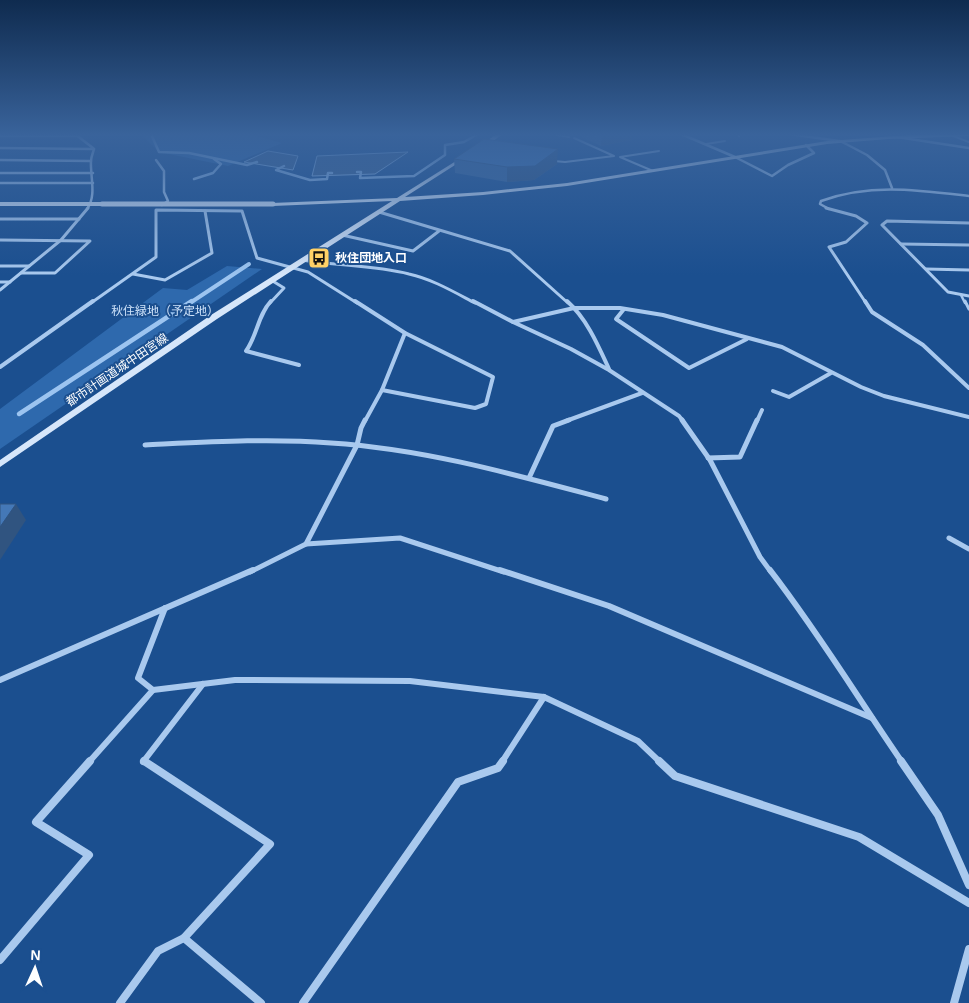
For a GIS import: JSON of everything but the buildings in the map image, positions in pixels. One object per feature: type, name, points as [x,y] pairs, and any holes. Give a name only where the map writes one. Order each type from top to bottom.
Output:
[{"type":"street","points":[[156,210],[168,201],[164,192],[164,181]]},
{"type":"street","name":"都市計画道城中田宮線","points":[[0,464],[271,280],[428,181]]},
{"type":"street","points":[[1,205],[273,204],[399,199],[463,195],[590,181]]},
{"type":"street","points":[[889,181],[892,188]]},
{"type":"street","points":[[0,184],[93,183],[91,204],[61,240],[0,290]]},
{"type":"street","points":[[969,196],[892,188],[862,189],[821,201],[820,204],[858,217],[867,223],[846,242],[829,247],[872,312],[923,345],[969,388]]},
{"type":"street","points":[[156,210],[242,211],[257,258],[308,272],[405,333],[493,377],[486,404],[475,408],[382,390]]},
{"type":"street","points":[[0,367],[156,257],[156,210]]},
{"type":"street","points":[[132,274],[165,280],[212,253],[204,211]]},
{"type":"street","points":[[379,212],[510,251],[574,308],[594,337],[609,370]]},
{"type":"street","points":[[0,219],[79,219]]},
{"type":"street","points":[[969,223],[887,221],[882,225],[948,292],[969,296]]},
{"type":"street","points":[[342,235],[413,250],[439,231]]},
{"type":"street","points":[[0,240],[90,241],[55,273],[21,273]]},
{"type":"street","points":[[901,244],[969,245]]},
{"type":"street","points":[[302,260],[330,265],[398,271],[428,280],[571,349],[609,370],[679,416],[708,458],[760,557],[802,611],[841,673],[938,815],[969,885]]},
{"type":"street","points":[[0,266],[30,266]]},
{"type":"street","points":[[926,269],[969,270]]},
{"type":"street","points":[[271,280],[284,288],[265,308],[251,344],[246,351],[299,365]]},
{"type":"street","points":[[0,282],[11,282]]},
{"type":"street","points":[[513,322],[574,308],[624,309],[663,315],[800,354],[831,373],[875,393],[919,406],[969,417]]},
{"type":"street","points":[[624,309],[616,319],[689,368],[747,339]]},
{"type":"street","points":[[306,544],[357,445],[361,428],[382,390],[405,333]]},
{"type":"street","points":[[774,391],[789,397],[831,373]]},
{"type":"street","points":[[529,478],[553,426],[642,393]]},
{"type":"street","points":[[708,458],[740,457],[762,410]]},
{"type":"street","points":[[145,445],[246,440],[357,445],[432,456],[529,478],[606,499]]},
{"type":"street","points":[[0,680],[268,564],[306,544],[400,538],[609,606],[873,718]]},
{"type":"street","points":[[949,538],[969,549]]},
{"type":"street","points":[[153,690],[138,678],[165,608]]},
{"type":"street","points":[[0,960],[88,856],[36,822],[153,690],[235,680],[410,682],[544,697],[638,741],[675,776],[859,837],[969,903]]},
{"type":"street","points":[[120,1003],[158,951],[184,938],[270,844],[143,762],[204,684]]},
{"type":"street","points":[[303,1003],[458,782],[498,768],[544,697]]},
{"type":"street","points":[[184,938],[260,1003]]},
{"type":"street","points":[[954,1003],[969,950]]},
{"type":"lane","points":[[961,295],[969,308]]},
{"type":"green space","name":"秋住緑地（予定地）","points":[[227,266],[262,269],[0,449],[0,409],[163,288],[187,290]]},
{"type":"waterway","points":[[190,303],[249,264]]},
{"type":"waterway","points":[[19,414],[192,301]]},
{"type":"place","name":"秋住団地入口","points":[[319,258]]}]
